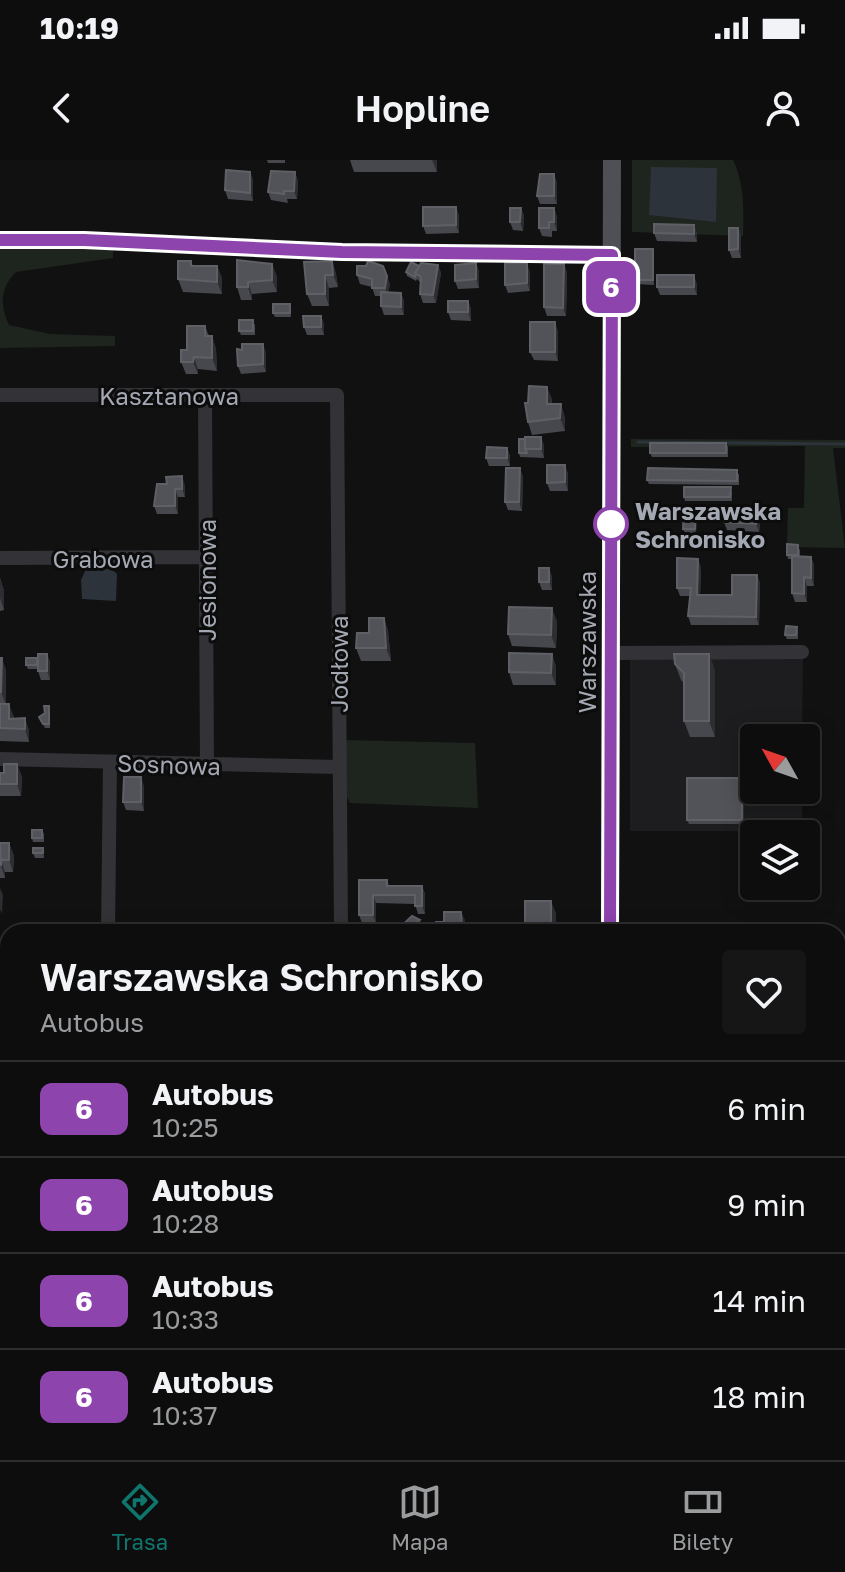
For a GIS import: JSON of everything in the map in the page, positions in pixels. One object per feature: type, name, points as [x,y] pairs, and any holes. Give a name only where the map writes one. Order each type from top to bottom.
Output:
[{"type":"main road","name":"Warszawska","points":[[610,924],[612,160]]},
{"type":"street","points":[[0,240],[92,240],[342,252],[612,255]]},
{"type":"street","name":"Kasztanowa","points":[[0,395],[337,395]]},
{"type":"street","name":"Jesionowa","points":[[205,395],[207,766]]},
{"type":"street","name":"Jodłowa","points":[[337,395],[341,924]]},
{"type":"street","name":"Grabowa","points":[[0,558],[205,557]]},
{"type":"street","points":[[610,653],[802,652]]},
{"type":"street","name":"Sosnowa","points":[[0,759],[338,767]]},
{"type":"street","points":[[108,924],[110,763]]},
{"type":"shaded area","points":[[632,160],[733,160],[741,187],[743,236],[632,232]]},
{"type":"shaded area","points":[[651,167],[717,168],[716,222],[649,215]]},
{"type":"shaded area","points":[[0,244],[113,246],[113,258],[16,272],[4,290],[3,304],[9,325],[50,334],[115,336],[115,346],[0,348]]},
{"type":"shaded area","points":[[631,439],[845,440],[845,448],[833,448],[845,548],[787,547],[788,508],[804,508],[805,446],[631,447]]},
{"type":"shaded area","points":[[86,569],[112,569],[117,574],[116,601],[82,599],[81,580]]},
{"type":"shaded area","points":[[630,658],[803,659],[802,724],[740,724],[740,804],[802,804],[802,820],[740,820],[740,831],[630,831]]},
{"type":"shaded area","points":[[342,740],[475,743],[478,808],[350,803],[343,790]]},
{"type":"building","points":[[226,170],[250,172],[250,193],[225,190]]},
{"type":"building","points":[[271,171],[295,172],[294,191],[284,191],[284,194],[268,192]]},
{"type":"building","points":[[540,174],[554,174],[554,196],[537,196]]},
{"type":"building","points":[[423,207],[456,207],[456,225],[423,226]]},
{"type":"building","points":[[510,208],[521,208],[520,222],[510,222]]},
{"type":"building","points":[[539,208],[554,208],[554,222],[549,222],[549,228],[539,228]]},
{"type":"building","points":[[654,224],[694,225],[694,234],[654,233]]},
{"type":"building","points":[[729,228],[738,228],[738,249],[729,250]]},
{"type":"building","points":[[635,249],[653,249],[653,280],[635,280]]},
{"type":"building","points":[[237,260],[272,264],[272,280],[248,282],[248,287],[237,287]]},
{"type":"building","points":[[178,261],[191,261],[191,266],[217,266],[217,282],[178,279]]},
{"type":"building","points":[[332,261],[333,275],[325,275],[325,294],[307,294],[304,262]]},
{"type":"building","points":[[368,261],[383,266],[387,276],[385,288],[372,288],[372,279],[357,275],[357,266],[366,266]]},
{"type":"building","points":[[411,262],[419,266],[415,277],[406,272]]},
{"type":"building","points":[[421,263],[438,265],[433,295],[420,294],[421,277],[415,273]]},
{"type":"building","points":[[476,263],[476,279],[455,281],[455,265]]},
{"type":"building","points":[[505,263],[527,263],[527,283],[505,285]]},
{"type":"building","points":[[544,264],[564,264],[563,308],[544,307]]},
{"type":"building","points":[[657,275],[694,275],[694,287],[657,287]]},
{"type":"building","points":[[381,292],[401,293],[401,307],[381,306]]},
{"type":"building","points":[[448,301],[468,301],[468,312],[448,312]]},
{"type":"building","points":[[273,304],[290,304],[290,313],[273,313]]},
{"type":"building","points":[[303,316],[321,316],[321,327],[304,327]]},
{"type":"building","points":[[239,320],[253,320],[253,331],[239,331]]},
{"type":"building","points":[[530,322],[555,322],[555,352],[530,352]]},
{"type":"building","points":[[187,326],[205,326],[205,336],[212,336],[212,358],[194,357],[193,362],[181,362],[181,350],[187,350]]},
{"type":"building","points":[[242,344],[263,344],[263,364],[238,366],[237,349],[242,350]]},
{"type":"building","points":[[529,386],[547,387],[547,404],[561,404],[560,418],[528,422],[525,403],[528,403]]},
{"type":"building","points":[[525,437],[541,437],[541,449],[525,449]]},
{"type":"building","points":[[519,439],[525,439],[527,453],[519,453]]},
{"type":"building","points":[[650,443],[726,443],[726,453],[650,453]]},
{"type":"building","points":[[487,447],[507,448],[507,458],[486,458]]},
{"type":"building","points":[[547,465],[565,465],[565,482],[547,483]]},
{"type":"building","points":[[506,468],[520,468],[519,502],[505,502]]},
{"type":"building","points":[[648,468],[737,470],[737,481],[647,480]]},
{"type":"building","points":[[182,476],[182,489],[175,489],[175,506],[154,506],[157,484],[167,484],[166,477]]},
{"type":"building","points":[[684,487],[731,487],[730,497],[684,497]]},
{"type":"building","points":[[684,507],[695,507],[695,529],[683,529]]},
{"type":"building","points":[[725,514],[757,516],[756,524],[724,522]]},
{"type":"building","points":[[787,544],[798,545],[798,555],[787,555]]},
{"type":"building","points":[[792,556],[811,557],[811,578],[804,577],[804,594],[792,593]]},
{"type":"building","points":[[677,558],[698,559],[697,595],[732,595],[732,575],[757,575],[756,617],[688,616],[691,588],[677,588]]},
{"type":"building","points":[[539,568],[549,568],[549,582],[539,582]]},
{"type":"building","points":[[509,607],[552,608],[551,635],[508,634]]},
{"type":"building","points":[[369,618],[384,618],[386,648],[356,648],[357,633],[369,633]]},
{"type":"building","points":[[786,626],[797,627],[796,635],[785,635]]},
{"type":"building","points":[[509,653],[552,654],[551,673],[509,672]]},
{"type":"building","points":[[38,654],[47,654],[47,671],[38,671]]},
{"type":"building","points":[[674,654],[709,654],[709,721],[684,721],[684,673],[675,664]]},
{"type":"building","points":[[2,658],[1,692],[0,692]]},
{"type":"building","points":[[26,658],[37,658],[37,665],[26,665]]},
{"type":"building","points":[[0,704],[9,704],[9,719],[25,718],[25,729],[0,728]]},
{"type":"building","points":[[44,706],[49,706],[49,724],[43,724],[39,717],[45,713]]},
{"type":"building","points":[[4,764],[17,764],[17,784],[0,784]]},
{"type":"building","points":[[124,777],[141,777],[141,802],[123,802]]},
{"type":"building","points":[[687,778],[740,778],[742,820],[687,820]]},
{"type":"building","points":[[32,830],[42,830],[42,838],[32,838]]},
{"type":"building","points":[[0,843],[9,843],[9,860],[1,860],[1,866]]},
{"type":"building","points":[[33,848],[43,848],[43,853],[33,853]]},
{"type":"building","points":[[359,880],[387,880],[387,886],[422,886],[422,906],[415,906],[415,895],[373,895],[373,915],[359,915]]},
{"type":"building","points":[[525,901],[551,901],[551,924],[525,924]]},
{"type":"building","points":[[444,912],[461,912],[462,924],[436,924],[444,922]]},
{"type":"building","points":[[412,916],[420,920],[415,924],[404,924]]},
{"type":"waterway","points":[[638,442],[845,444]]},
{"type":"bus line","name":"6","points":[[0,240],[84,240],[342,252],[612,255],[610,924]]},
{"type":"place","name":"Warszawska Schronisko","points":[[611,524]]}]
